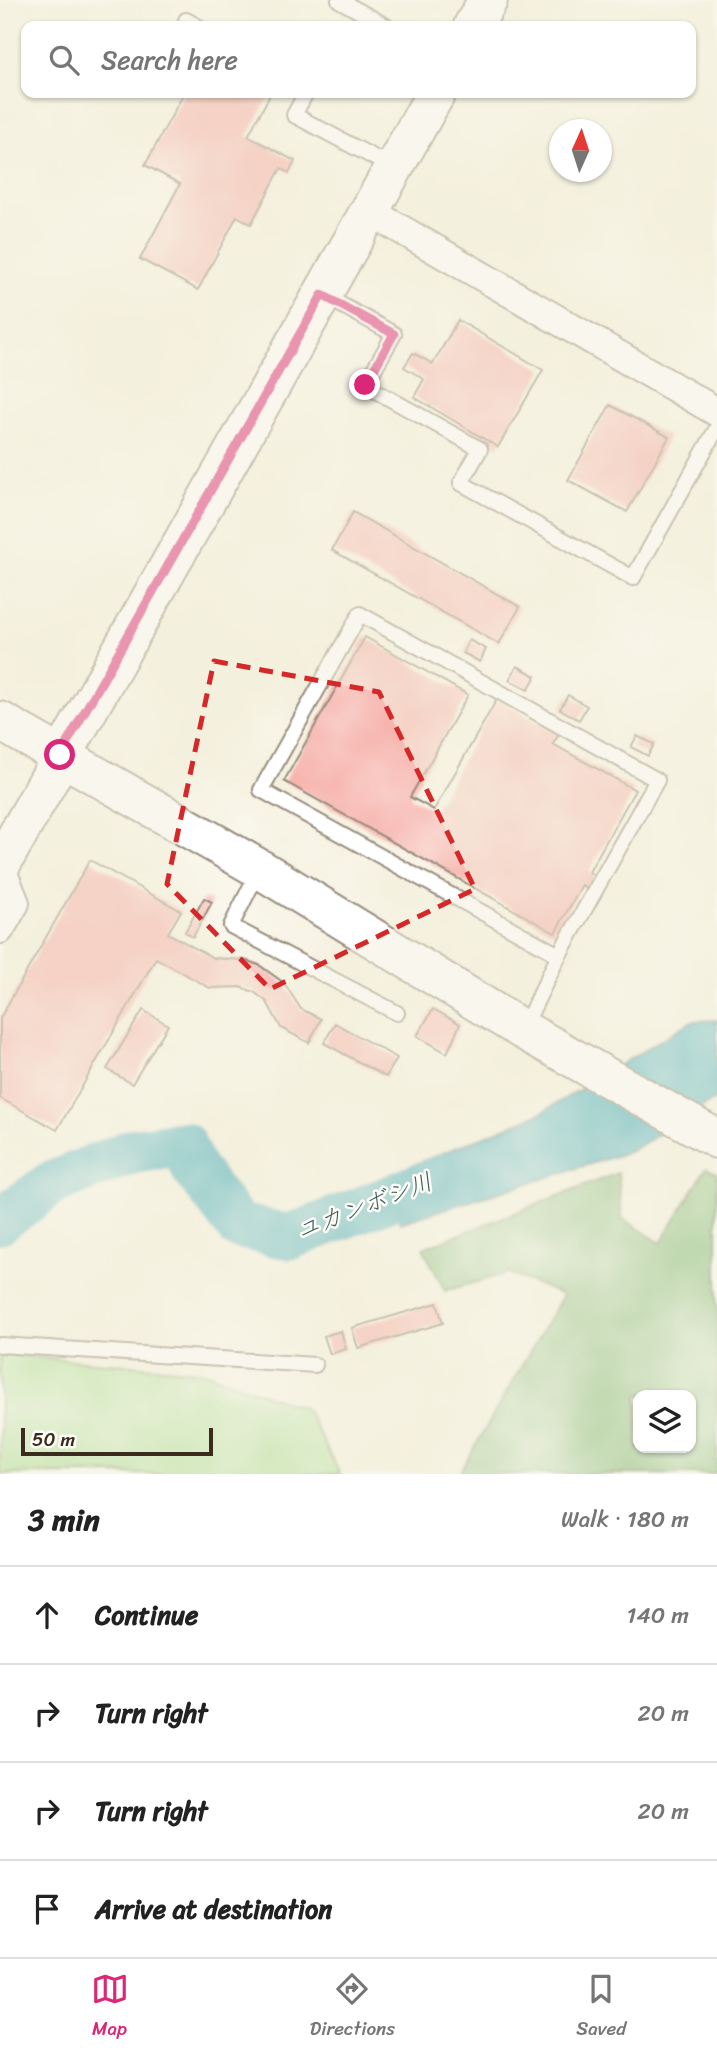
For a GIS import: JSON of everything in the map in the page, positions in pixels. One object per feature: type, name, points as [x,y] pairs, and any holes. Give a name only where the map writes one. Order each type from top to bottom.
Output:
[{"type":"street","points":[[476,21],[488,0]]},
{"type":"street","points":[[0,929],[15,903],[0,866],[60,755],[433,98]]},
{"type":"street","points":[[369,211],[717,412]]},
{"type":"street","points":[[0,721],[260,869],[523,1030],[716,1138]]},
{"type":"lane","points":[[339,0],[377,21]]},
{"type":"lane","points":[[303,98],[294,115],[394,168]]},
{"type":"lane","points":[[322,295],[394,334],[365,385],[480,449],[461,483],[634,578],[717,428]]},
{"type":"lane","points":[[523,1030],[559,955],[657,779],[360,614],[261,790],[559,955]]},
{"type":"lane","points":[[260,869],[231,926],[397,1013]]},
{"type":"lane","points":[[0,1345],[315,1366]]},
{"type":"highlighted area","points":[[214,661],[379,692],[475,889],[270,989],[167,884]]},
{"type":"green space","points":[[706,1168],[717,1173],[717,1474],[459,1474],[563,1295],[508,1273],[445,1291],[423,1248],[618,1173],[622,1218],[661,1243]]},
{"type":"green space","points":[[0,1354],[201,1371],[306,1409],[340,1474],[0,1474]]},
{"type":"water","points":[[717,1020],[717,1098],[629,1152],[400,1223],[383,1177],[541,1113],[692,1021]]},
{"type":"building","points":[[181,98],[268,98],[248,136],[295,161],[289,173],[281,168],[251,224],[237,216],[198,290],[140,259],[180,184],[145,165]]},
{"type":"building","points":[[458,320],[543,370],[498,447],[414,397],[424,379],[404,367],[413,353],[433,364]]},
{"type":"building","points":[[610,405],[669,437],[627,512],[568,480]]},
{"type":"building","points":[[353,512],[520,607],[499,644],[332,550]]},
{"type":"building","points":[[365,637],[468,695],[410,797],[434,810],[497,699],[559,734],[553,744],[635,790],[589,872],[595,876],[588,889],[582,885],[555,933],[284,781]]},
{"type":"building","points":[[469,640],[486,649],[480,662],[463,653]]},
{"type":"building","points":[[517,666],[536,676],[528,690],[509,680]]},
{"type":"building","points":[[568,695],[587,706],[579,720],[560,709]]},
{"type":"building","points":[[637,736],[654,744],[648,756],[631,747]]},
{"type":"building","points":[[90,860],[181,911],[168,933],[213,958],[244,960],[259,965],[284,983],[301,1009],[321,1019],[309,1043],[281,1028],[267,1002],[254,992],[240,987],[210,988],[156,958],[57,1130],[0,1098],[0,1018]]},
{"type":"building","points":[[204,898],[212,902],[193,937],[185,932]]},
{"type":"building","points":[[433,1009],[460,1024],[447,1053],[417,1036]]},
{"type":"building","points":[[143,1010],[168,1025],[132,1084],[107,1069]]},
{"type":"building","points":[[335,1023],[397,1058],[386,1077],[324,1043]]},
{"type":"building","points":[[437,1303],[443,1323],[358,1348],[352,1328]]},
{"type":"building","points":[[341,1331],[346,1349],[330,1354],[324,1336]]},
{"type":"waterway","name":"ユカンボシ川","points":[[0,1221],[51,1184],[133,1151],[183,1144],[194,1169],[238,1226],[290,1237],[449,1175]]},
{"type":"route","points":[[60,755],[322,295],[394,334],[365,385]]}]
